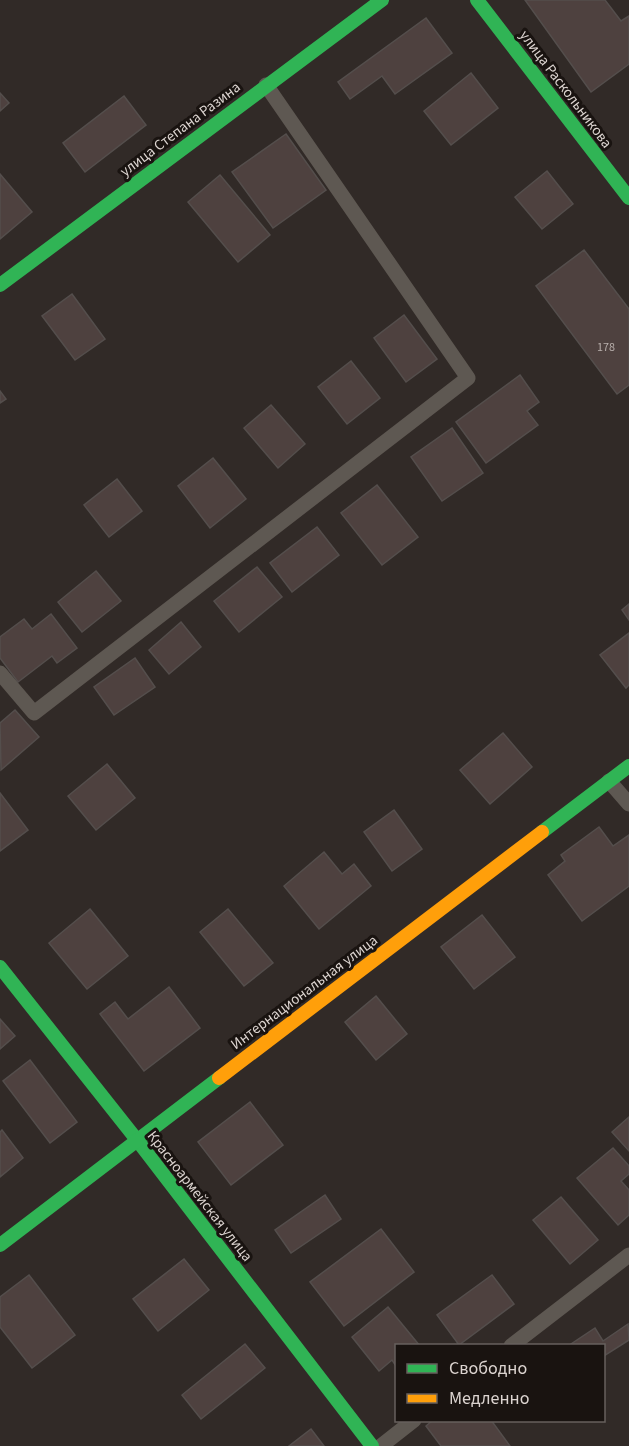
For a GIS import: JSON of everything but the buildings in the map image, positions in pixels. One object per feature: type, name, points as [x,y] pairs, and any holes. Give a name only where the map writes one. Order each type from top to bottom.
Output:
[{"type":"street","name":"улица Степана Разина","points":[[0,285],[382,0]]},
{"type":"street","name":"улица Раскольникова","points":[[477,0],[629,198]]},
{"type":"street","name":"Интернациональная улица","points":[[0,1245],[629,766]]},
{"type":"street","name":"Красноармейская улица","points":[[0,967],[137,1140],[372,1446]]},
{"type":"lane","points":[[0,672],[34,713],[468,378],[266,85]]},
{"type":"lane","points":[[609,781],[629,804]]},
{"type":"lane","points":[[514,1344],[629,1255]]},
{"type":"lane","points":[[381,1446],[411,1422]]},
{"type":"traffic: fast","points":[[0,285],[382,0]]},
{"type":"traffic: fast","points":[[477,0],[629,198]]},
{"type":"traffic: fast","points":[[542,832],[629,766]]},
{"type":"traffic: fast","points":[[0,967],[137,1140],[372,1446]]},
{"type":"traffic: fast","points":[[0,1245],[219,1078]]},
{"type":"traffic: slow","points":[[219,1078],[542,832]]}]
